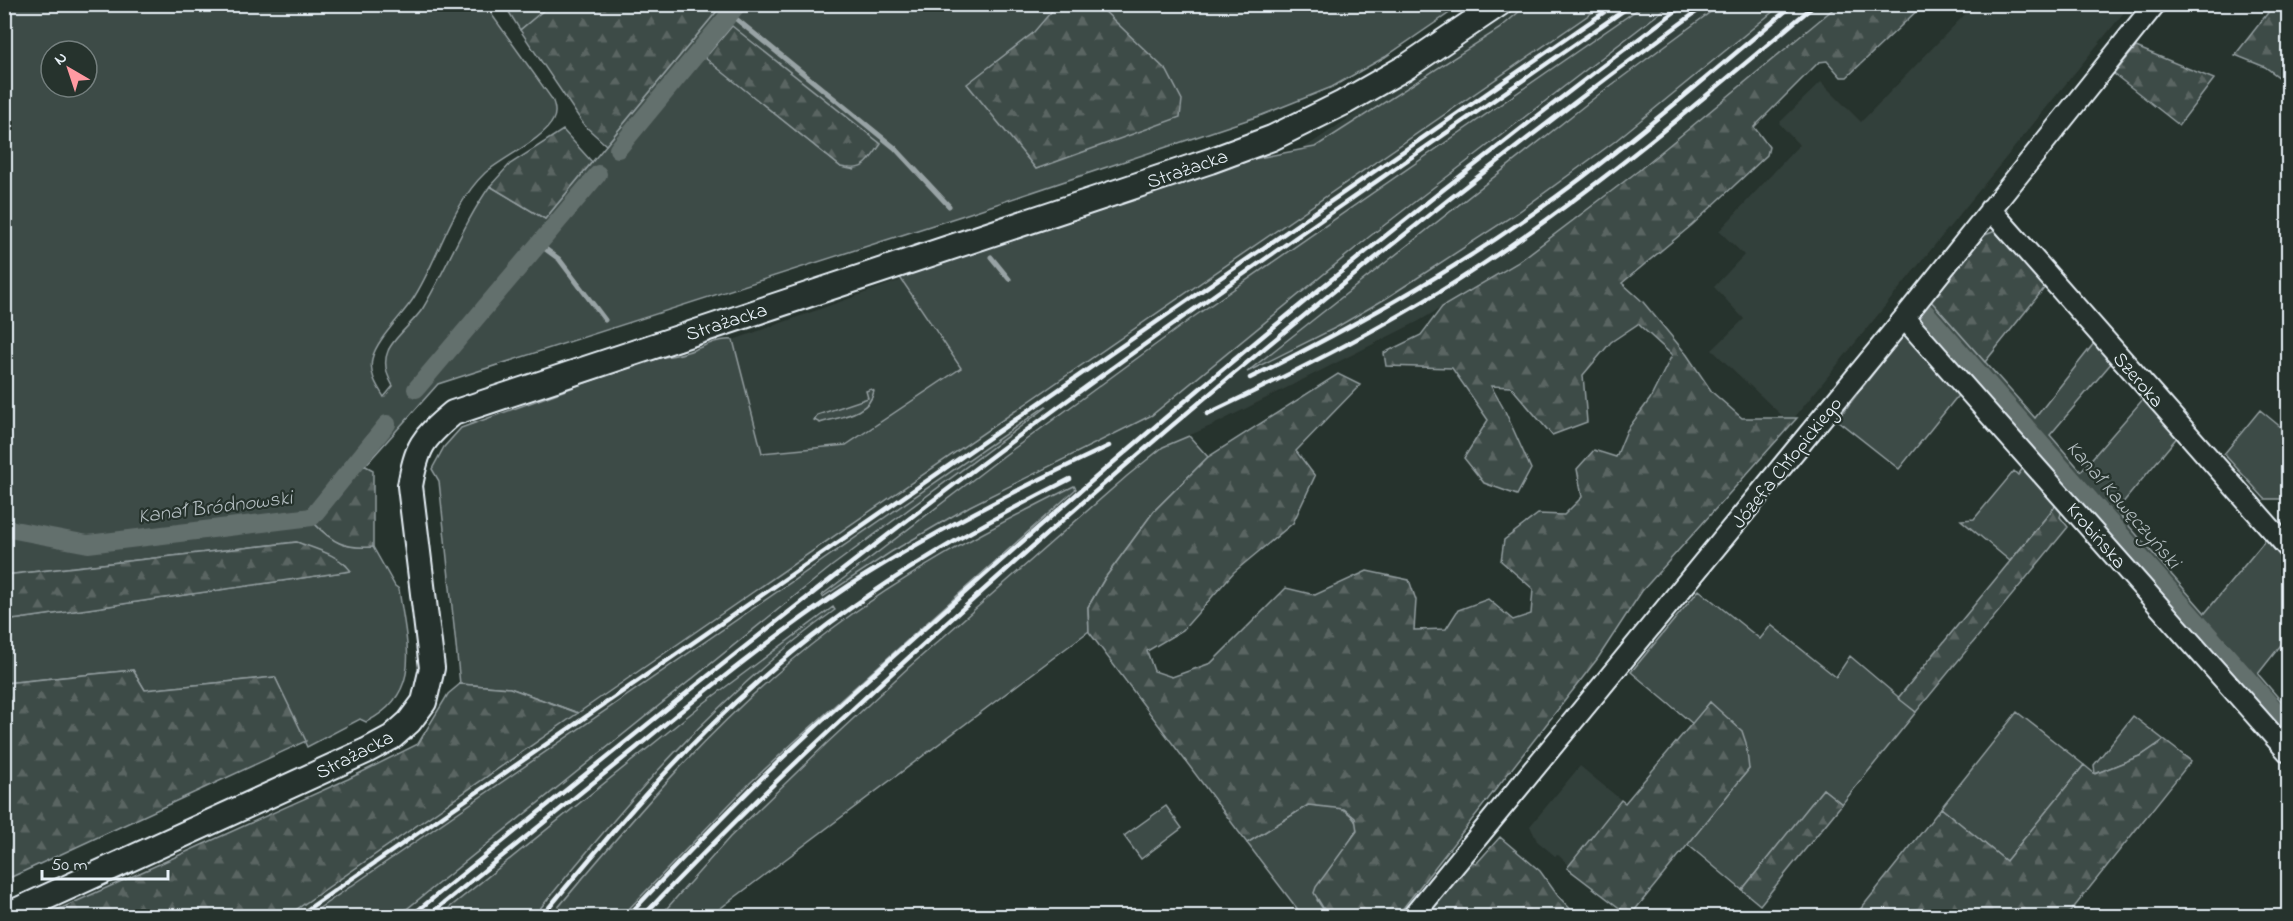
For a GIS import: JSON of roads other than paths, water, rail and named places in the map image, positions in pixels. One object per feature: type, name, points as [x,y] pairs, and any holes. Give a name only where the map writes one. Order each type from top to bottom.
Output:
[{"type":"main road","name":"Strażacka","points":[[5,916],[392,737],[409,723],[424,702],[432,668],[410,486],[415,459],[428,434],[453,413],[1210,161],[1272,138],[1371,88],[1499,4]]},
{"type":"street","name":"Józefa Chłopickiego","points":[[1413,916],[1904,318],[2155,4]]},
{"type":"street","name":"Szeroka","points":[[1990,209],[2289,548]]},
{"type":"street","name":"Krobińska","points":[[1904,318],[2289,752]]},
{"type":"waterway","name":"Kanał Bródnowski","points":[[618,149],[738,4]]},
{"type":"waterway","points":[[730,14],[895,148],[949,206]]},
{"type":"waterway","name":"Kanał Bródnowski","points":[[416,389],[598,174]]},
{"type":"waterway","points":[[540,245],[559,259],[605,320]]},
{"type":"waterway","points":[[991,257],[1009,279]]},
{"type":"waterway","name":"Kanał Kawęczyński","points":[[1925,312],[2288,725]]},
{"type":"waterway","name":"Kanał Bródnowski","points":[[4,528],[88,544],[312,517],[387,424]]},
{"type":"railway","points":[[298,916],[1616,4]]},
{"type":"railway","points":[[411,916],[776,622],[1000,450],[1235,280],[1633,4]]},
{"type":"railway","points":[[628,916],[804,737],[1177,407],[1428,202],[1685,4]]},
{"type":"railway","points":[[643,916],[733,824],[872,691],[1183,416],[1441,206],[1617,70],[1707,4]]},
{"type":"railway","points":[[1250,378],[1392,303],[1495,240],[1563,192],[1630,140],[1794,4]]},
{"type":"railway","points":[[1207,414],[1384,324],[1486,262],[1614,170],[1816,4]]},
{"type":"railway","points":[[428,916],[715,683],[825,602],[884,564],[947,528],[1109,446]]},
{"type":"railway","points":[[542,916],[673,764],[730,707],[795,650],[832,621],[908,569],[988,522],[1070,479]]}]
